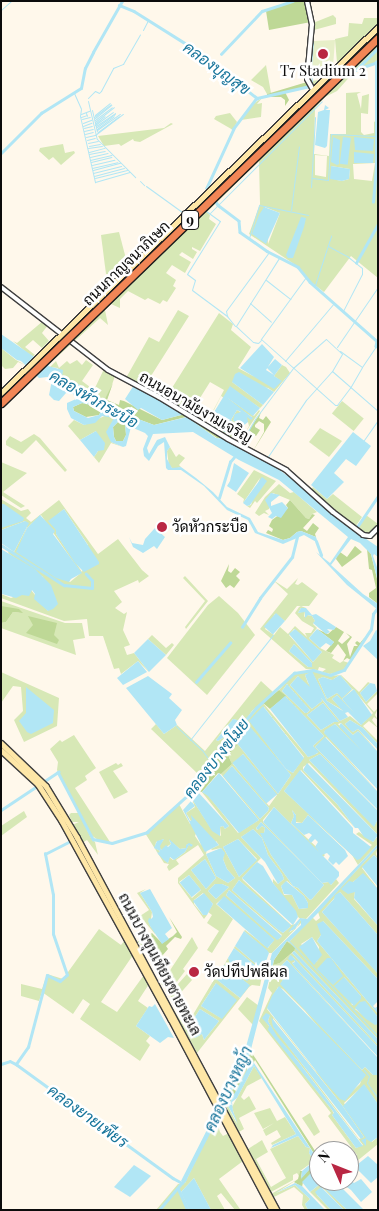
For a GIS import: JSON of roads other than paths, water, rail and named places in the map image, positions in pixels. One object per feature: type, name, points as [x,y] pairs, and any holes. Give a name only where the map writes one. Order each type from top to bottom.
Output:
[{"type":"highway","name":"ถนนกาญจนาภิเษก","points":[[1,403],[378,38]]},
{"type":"highway","name":"ถนนกาญจนาภิเษก","points":[[1,408],[378,44]]},
{"type":"main road","points":[[1,393],[201,199],[312,86],[326,77],[378,27]]},
{"type":"main road","name":"ถนนบางขุนเทียนชายทะเล","points":[[1,744],[44,787],[73,831],[82,852],[219,1098],[224,1113],[276,1209]]},
{"type":"main road","name":"ถนนบางขุนเทียนชายทะเล","points":[[1,750],[40,783]]},
{"type":"main road","name":"ถนนบางขุนเทียนชายทะเล","points":[[44,787],[72,839],[82,852]]},
{"type":"main road","points":[[72,839],[73,831]]},
{"type":"main road","name":"ถนนบางขุนเทียนชายทะเล","points":[[173,1018],[215,1103],[224,1113]]},
{"type":"main road","points":[[195,1054],[194,1062],[202,1068]]},
{"type":"street","points":[[307,1],[312,24],[312,86]]},
{"type":"street","name":"ถนนอนามัยงามเจริญ","points":[[1,287],[108,370],[159,397],[236,444],[286,470],[355,529],[370,536],[378,528]]},
{"type":"water","points":[[319,97],[321,100],[73,340],[68,335]]},
{"type":"water","points":[[325,105],[329,108],[325,110],[330,110],[327,146],[325,148],[315,145],[318,112],[324,110]]},
{"type":"water","points":[[333,137],[340,140],[339,164],[337,165],[331,162]]},
{"type":"water","points":[[343,137],[351,138],[348,165],[340,164]]},
{"type":"water","points":[[354,137],[374,139],[373,151],[355,150]]},
{"type":"water","points":[[354,152],[374,154],[373,163],[354,163]]},
{"type":"water","points":[[331,166],[350,169],[349,179],[342,181],[330,179]]},
{"type":"water","points":[[264,207],[280,213],[266,244],[252,234]]},
{"type":"water","points":[[301,217],[306,218],[304,227],[293,258],[288,258],[286,255]]},
{"type":"water","points":[[1,334],[40,361],[69,341],[48,366],[63,370],[62,378],[67,382],[76,383],[91,391],[92,397],[114,410],[154,425],[187,417],[216,438],[224,439],[260,460],[263,459],[278,466],[277,468],[306,490],[340,521],[378,547],[378,557],[374,554],[373,556],[378,570],[378,582],[371,554],[360,543],[351,539],[331,565],[363,594],[378,604],[378,610],[347,585],[316,552],[330,563],[348,537],[279,480],[239,460],[193,432],[153,434],[147,448],[149,454],[157,440],[165,437],[170,447],[167,451],[167,459],[172,468],[181,467],[213,492],[227,507],[250,518],[258,532],[283,540],[301,531],[316,537],[318,543],[304,535],[283,544],[255,533],[248,520],[227,510],[204,486],[181,470],[168,470],[166,468],[164,442],[158,446],[149,461],[144,456],[143,449],[148,436],[145,433],[131,427],[126,446],[123,447],[111,442],[106,432],[114,418],[102,416],[95,423],[84,425],[71,418],[67,409],[67,403],[76,399],[73,394],[66,393],[59,401],[54,400],[49,395],[52,380],[47,377],[39,378],[21,361],[1,348]],"holes":[[[82,403],[96,406],[101,411],[99,415],[88,418],[74,411],[73,407]],[[118,422],[125,422],[126,435],[123,441],[116,441],[114,437],[113,427]]]},
{"type":"water","points":[[262,344],[274,357],[268,367],[275,359],[282,365],[274,376],[282,381],[274,389],[240,368]]},
{"type":"water","points":[[239,372],[274,392],[263,405],[232,382],[235,374]]},
{"type":"water","points":[[134,385],[185,414],[162,420],[141,408],[138,410],[125,399]]},
{"type":"water","points":[[230,386],[260,408],[253,416],[226,397],[253,418],[251,420],[247,417],[248,422],[242,427],[233,420],[235,414],[241,412],[237,410],[231,420],[234,423],[228,434],[208,422]]},
{"type":"water","points":[[96,431],[105,443],[104,450],[98,451],[94,457],[80,440]]},
{"type":"water","points":[[353,432],[371,446],[356,466],[346,459],[334,473],[344,482],[327,499],[311,485]]},
{"type":"water","points":[[234,463],[249,473],[236,492],[227,486]]},
{"type":"water","points":[[262,477],[267,481],[250,505],[247,506],[243,503]]},
{"type":"water","points":[[271,493],[280,495],[271,502],[271,506],[282,502],[288,508],[281,518],[276,516],[272,519],[268,517],[272,513],[265,500]]},
{"type":"water","points":[[1,504],[4,504],[24,518],[23,521],[1,528]]},
{"type":"water","points":[[64,509],[99,562],[99,564],[84,572],[75,563],[56,534],[56,530],[48,521]]},
{"type":"water","points":[[40,515],[55,531],[53,534],[82,573],[69,582],[56,578],[16,552],[27,528]]},
{"type":"water","points":[[25,521],[29,523],[14,552],[1,543],[1,530]]},
{"type":"water","points":[[155,528],[165,537],[157,549],[154,546],[143,553],[133,547],[129,537],[132,543],[143,545],[145,539]]},
{"type":"water","points":[[1,549],[35,569],[51,585],[58,604],[53,609],[48,611],[34,599],[35,594],[32,590],[29,596],[22,595],[16,598],[2,594]]},
{"type":"water","points":[[301,608],[306,608],[312,615],[316,614],[336,627],[334,630],[327,629],[330,632],[326,634],[313,623],[315,621],[312,616],[308,615],[305,618],[305,612],[298,613]]},
{"type":"water","points":[[276,613],[285,621],[273,634],[264,626]]},
{"type":"water","points":[[295,629],[322,652],[313,662],[289,634]]},
{"type":"water","points":[[317,629],[334,642],[331,646],[326,643],[320,648],[309,638]]},
{"type":"water","points":[[376,630],[378,631],[378,660],[363,646],[370,641]]},
{"type":"water","points":[[148,639],[166,655],[149,672],[134,653]]},
{"type":"water","points":[[294,644],[312,663],[312,667],[308,667],[289,651]]},
{"type":"water","points":[[138,661],[147,672],[123,685],[117,678]]},
{"type":"water","points":[[312,671],[327,701],[343,711],[332,699],[337,695],[355,714],[342,699],[354,689],[372,715],[361,725],[348,712],[345,713],[348,717],[340,721],[321,698],[322,701],[312,709],[290,685],[298,676],[310,687],[305,675]]},
{"type":"water","points":[[340,675],[352,689],[342,698],[337,693],[327,699],[318,679],[323,677],[332,680]]},
{"type":"water","points":[[148,676],[172,694],[169,698],[182,710],[175,720],[177,725],[164,734],[126,688]]},
{"type":"water","points":[[370,683],[375,684],[377,691],[366,702],[360,693]]},
{"type":"water","points":[[287,684],[310,710],[307,713],[282,691]]},
{"type":"water","points":[[26,687],[54,710],[53,723],[31,734],[27,732],[19,721],[26,713]]},
{"type":"water","points":[[285,696],[324,736],[313,746],[319,752],[314,755],[308,757],[270,709]]},
{"type":"water","points":[[323,703],[339,722],[334,722],[321,730],[307,715]]},
{"type":"water","points":[[263,706],[304,758],[293,773],[286,769],[249,721]]},
{"type":"water","points":[[233,719],[238,720],[234,726],[236,729],[229,737],[226,736],[218,741],[216,740]]},
{"type":"water","points":[[350,720],[363,728],[378,744],[378,750],[358,729],[353,732],[351,731],[345,724]]},
{"type":"water","points":[[247,723],[291,775],[278,794],[236,742],[235,739]]},
{"type":"water","points":[[341,723],[353,735],[358,731],[378,752],[378,790],[324,733],[325,730],[335,724],[361,750],[339,726]]},
{"type":"water","points":[[325,737],[378,792],[378,810],[315,747]]},
{"type":"water","points":[[243,754],[277,795],[266,804],[232,763]]},
{"type":"water","points":[[320,754],[378,811],[378,819],[374,827],[309,760]]},
{"type":"water","points":[[307,763],[378,835],[373,842],[364,837],[358,828],[355,828],[337,804],[303,770]]},
{"type":"water","points":[[232,766],[269,808],[260,819],[223,776]]},
{"type":"water","points":[[300,770],[353,828],[353,833],[371,847],[360,859],[357,860],[284,791]]},
{"type":"water","points":[[219,773],[259,820],[239,833],[208,796],[202,792]]},
{"type":"water","points":[[198,792],[229,826],[225,829],[223,826],[220,827],[220,836],[212,831],[192,799]]},
{"type":"water","points":[[191,801],[195,806],[186,813],[190,821],[192,820],[191,815],[219,845],[205,852],[183,810]]},
{"type":"water","points":[[274,807],[319,852],[315,847],[318,842],[315,839],[311,843],[308,840],[312,835],[309,833],[304,835],[291,823],[294,816],[292,810],[296,815],[296,823],[302,823],[308,815],[345,850],[348,856],[339,865],[336,862],[333,865],[328,860],[330,856],[327,853],[322,855],[339,872],[339,876],[331,885],[328,882],[322,883],[263,822]]},
{"type":"water","points":[[261,822],[324,885],[312,899],[310,900],[298,888],[293,886],[271,855],[260,833],[264,833],[265,828],[262,826],[258,830],[256,828]]},
{"type":"water","points":[[253,829],[262,838],[268,855],[282,874],[284,879],[278,884],[265,862],[241,837]]},
{"type":"water","points":[[164,839],[160,846],[161,850],[166,845],[168,847],[171,844],[169,839],[180,849],[186,848],[186,845],[189,843],[193,845],[191,847],[189,845],[185,852],[174,860],[170,857],[168,863],[158,854],[156,850],[158,853],[160,851],[154,848],[157,841]]},
{"type":"water","points":[[238,839],[257,860],[239,877],[223,847]]},
{"type":"water","name":"คลองบางหญ้า","points":[[378,844],[378,847],[317,914],[289,942],[287,941],[274,960],[249,1057],[185,1183],[181,1181],[215,1114],[215,1107],[242,1061],[272,953],[301,925],[301,920],[295,929],[288,932],[300,918],[307,919]]},
{"type":"water","points":[[221,848],[225,853],[223,859],[227,869],[235,878],[228,883],[216,876],[206,854]]},
{"type":"water","points":[[374,855],[378,859],[378,887],[362,867]]},
{"type":"water","points":[[205,859],[216,878],[206,889],[191,870]]},
{"type":"water","points":[[257,862],[263,866],[273,883],[296,911],[298,917],[293,925],[242,878]]},
{"type":"water","points":[[363,873],[378,889],[378,926],[354,898],[355,892],[348,894],[341,889],[349,881],[353,882]]},
{"type":"water","points":[[189,875],[201,890],[192,897],[180,883]]},
{"type":"water","points":[[239,880],[291,925],[290,927],[283,933],[232,890]]},
{"type":"water","points":[[286,881],[304,896],[308,903],[308,908],[299,909],[292,895],[284,894],[281,886]]},
{"type":"water","points":[[215,884],[229,887],[216,899],[208,891]]},
{"type":"water","points":[[150,889],[172,928],[165,934],[169,939],[162,944],[150,926],[148,921],[149,918],[153,917],[152,912],[140,893]]},
{"type":"water","points":[[229,890],[282,936],[277,940],[226,895]]},
{"type":"water","points":[[340,892],[378,935],[378,974],[322,912],[334,899],[335,895]]},
{"type":"water","points":[[204,893],[213,904],[207,915],[203,915],[193,901]]},
{"type":"water","points":[[224,896],[275,940],[267,948],[217,904]]},
{"type":"water","points":[[323,921],[378,979],[378,1001],[373,1006],[375,1008],[378,1006],[378,1014],[317,941],[321,935],[317,924]]},
{"type":"water","points":[[244,931],[269,953],[263,970],[235,946]]},
{"type":"water","points":[[312,937],[322,955],[314,965],[299,947]]},
{"type":"water","points":[[234,948],[262,971],[254,974],[247,981],[231,967],[228,958]]},
{"type":"water","points":[[294,951],[378,1039],[378,1045],[292,953]]},
{"type":"water","points":[[290,955],[378,1047],[378,1057],[296,968],[292,963],[295,962],[294,960],[288,959]]},
{"type":"water","points":[[327,958],[331,958],[343,976],[333,985],[317,969]]},
{"type":"water","points":[[287,960],[378,1058],[378,1075],[373,1075],[365,1067],[362,1070],[280,984],[284,978],[279,973],[279,968]]},
{"type":"water","points":[[224,965],[250,985],[240,998],[214,978]]},
{"type":"water","points":[[344,977],[361,996],[361,999],[354,1006],[334,986]]},
{"type":"water","points":[[216,983],[237,1000],[222,1019],[201,1006]]},
{"type":"water","points":[[279,986],[366,1075],[345,1101],[340,1099],[324,1081],[267,1008]]},
{"type":"water","points":[[365,1001],[378,1017],[378,1024],[375,1025],[366,1019],[355,1008],[360,1002]]},
{"type":"water","points":[[155,1004],[174,1038],[168,1037],[160,1043],[136,1026],[149,1006],[152,1007]]},
{"type":"water","points":[[200,1009],[219,1021],[204,1040],[202,1034],[195,1038],[189,1026]]},
{"type":"water","points":[[266,1013],[270,1015],[268,1021],[277,1036],[363,1146],[359,1147],[359,1141],[351,1141],[332,1115],[334,1113],[332,1110],[268,1030],[269,1026],[262,1018]]},
{"type":"water","points":[[271,1017],[342,1105],[364,1137],[361,1139],[273,1027]]},
{"type":"water","points":[[252,1060],[309,1148],[306,1147],[298,1136],[271,1148],[273,1145],[296,1134],[254,1066],[237,1098],[232,1102],[238,1124],[228,1106]]},
{"type":"water","points":[[364,1084],[378,1104],[378,1137],[371,1142],[366,1139],[366,1146],[361,1140],[366,1138],[343,1106]]},
{"type":"water","points":[[368,1156],[378,1165],[378,1177],[371,1183],[359,1171],[359,1163]]},
{"type":"water","points":[[134,1165],[151,1176],[130,1197],[114,1187]]},
{"type":"water","points":[[309,1165],[309,1170],[301,1179],[302,1171]]},
{"type":"water","points":[[309,1175],[309,1191],[302,1182]]},
{"type":"water","points":[[194,1178],[211,1210],[189,1210],[181,1192]]},
{"type":"water","points":[[361,1179],[372,1192],[361,1202],[352,1191],[359,1191],[359,1180]]},
{"type":"water","points":[[295,1183],[302,1186],[325,1210],[308,1210],[305,1204],[310,1199],[295,1185],[275,1193]]},
{"type":"water","points":[[325,1191],[344,1210],[331,1210],[315,1192]]},
{"type":"water","points":[[327,1191],[345,1191],[364,1210],[347,1210]]},
{"type":"waterway","points":[[1,10],[11,1]]},
{"type":"waterway","points":[[1,153],[41,113],[81,88],[85,68],[122,1]]},
{"type":"waterway","points":[[221,54],[262,11],[292,1]]},
{"type":"waterway","name":"คลองบุญสุข","points":[[119,5],[134,11],[196,50],[257,98],[328,82]]},
{"type":"waterway","points":[[143,30],[148,20]]},
{"type":"waterway","points":[[88,98],[95,91],[99,93],[101,91],[113,68],[123,64],[140,35]]},
{"type":"waterway","points":[[311,66],[313,42]]},
{"type":"waterway","points":[[356,70],[378,48]]},
{"type":"waterway","points":[[373,202],[376,167],[376,62]]},
{"type":"waterway","name":"คลองบุญสุข","points":[[346,73],[378,62]]},
{"type":"waterway","points":[[311,69],[312,84]]},
{"type":"waterway","points":[[74,93],[81,109],[80,116],[95,182],[130,172]]},
{"type":"waterway","points":[[257,98],[234,129],[207,188],[218,205],[239,221],[240,232],[267,251],[298,267],[310,282],[377,341],[376,346],[378,347]]},
{"type":"waterway","points":[[88,101],[97,139],[135,177]]},
{"type":"waterway","points":[[210,213],[322,101]]},
{"type":"waterway","points":[[95,115],[110,103]]},
{"type":"waterway","points":[[94,117],[111,104]]},
{"type":"waterway","points":[[95,118],[111,105]]},
{"type":"waterway","points":[[95,120],[112,107]]},
{"type":"waterway","points":[[95,122],[114,107]]},
{"type":"waterway","points":[[92,110],[97,131]]},
{"type":"waterway","points":[[81,114],[89,111]]},
{"type":"waterway","points":[[95,125],[113,112]]},
{"type":"waterway","points":[[96,126],[115,113]]},
{"type":"waterway","points":[[97,127],[115,114]]},
{"type":"waterway","points":[[97,130],[120,114]]},
{"type":"waterway","points":[[86,137],[95,135],[123,114]]},
{"type":"waterway","points":[[81,117],[87,115]]},
{"type":"waterway","points":[[96,123],[105,116]]},
{"type":"waterway","points":[[97,129],[114,116]]},
{"type":"waterway","points":[[98,132],[119,116]]},
{"type":"waterway","points":[[82,119],[90,117]]},
{"type":"waterway","points":[[311,187],[315,117]]},
{"type":"waterway","points":[[83,123],[91,120]]},
{"type":"waterway","points":[[83,126],[91,123]]},
{"type":"waterway","points":[[84,128],[92,126]]},
{"type":"waterway","points":[[84,131],[93,129]]},
{"type":"waterway","points":[[85,134],[93,132]]},
{"type":"waterway","points":[[312,178],[328,180],[331,134],[375,136]]},
{"type":"waterway","points":[[87,140],[95,138]]},
{"type":"waterway","points":[[88,143],[98,141]]},
{"type":"waterway","points":[[89,146],[100,144]]},
{"type":"waterway","points":[[88,148],[102,146]]},
{"type":"waterway","points":[[291,210],[299,146]]},
{"type":"waterway","points":[[89,152],[104,148]]},
{"type":"waterway","points":[[89,154],[105,151]]},
{"type":"waterway","points":[[90,157],[108,153]]},
{"type":"waterway","points":[[90,160],[111,155]]},
{"type":"waterway","points":[[91,162],[111,157]]},
{"type":"waterway","points":[[92,165],[114,160]]},
{"type":"waterway","points":[[92,168],[117,162]]},
{"type":"waterway","points":[[93,170],[120,163]]},
{"type":"waterway","points":[[93,173],[121,166]]},
{"type":"waterway","points":[[94,176],[124,168]]},
{"type":"waterway","points":[[95,178],[127,170]]},
{"type":"waterway","points":[[140,181],[144,185]]},
{"type":"waterway","points":[[146,186],[182,212]]},
{"type":"waterway","points":[[205,193],[207,188]]},
{"type":"waterway","points":[[249,238],[259,205],[308,215]]},
{"type":"waterway","points":[[206,211],[220,221],[187,274],[195,280],[192,290],[227,316]]},
{"type":"waterway","points":[[356,263],[378,224]]},
{"type":"waterway","points":[[315,285],[331,236]]},
{"type":"waterway","points":[[328,246],[347,256],[362,268],[362,274],[343,311]]},
{"type":"waterway","points":[[235,326],[227,316],[226,311],[269,252]]},
{"type":"waterway","points":[[261,340],[258,343],[253,342],[236,326],[279,258]]},
{"type":"waterway","points":[[306,277],[261,339],[335,405],[350,388],[362,367]]},
{"type":"waterway","points":[[266,280],[290,299]]},
{"type":"waterway","points":[[337,347],[378,287]]},
{"type":"waterway","points":[[250,303],[271,322]]},
{"type":"waterway","points":[[285,361],[334,303]]},
{"type":"waterway","points":[[240,445],[255,419],[293,368],[326,339],[342,354],[332,371],[378,411]]},
{"type":"waterway","points":[[340,351],[362,367],[376,346]]},
{"type":"waterway","points":[[267,458],[306,400],[332,371]]},
{"type":"waterway","points":[[364,440],[378,420]]},
{"type":"waterway","points":[[219,498],[230,462],[235,456]]},
{"type":"waterway","points":[[355,530],[378,496]]},
{"type":"waterway","points":[[242,627],[260,598],[292,557],[297,537]]},
{"type":"waterway","name":"คลองหัวกระบือ","points":[[316,541],[321,555]]},
{"type":"waterway","points":[[1,545],[64,585],[92,588],[92,581],[86,574]]},
{"type":"waterway","name":"คลองบางขโมย","points":[[1,810],[58,772],[93,839],[112,843],[147,832],[188,795],[199,775],[256,708],[294,673],[313,670],[330,675],[344,670],[371,629],[373,614],[378,607]]},
{"type":"waterway","points":[[190,740],[273,635]]},
{"type":"waterway","points":[[196,682],[230,643]]},
{"type":"waterway","points":[[176,726],[202,750],[210,761]]},
{"type":"waterway","points":[[16,1064],[28,1047],[47,975],[60,981],[67,975],[53,934],[53,895],[45,854],[69,842]]},
{"type":"waterway","points":[[289,941],[378,1036]]},
{"type":"waterway","name":"คลองยายเพียร","points":[[1,1064],[10,1061],[16,1064],[173,1178],[182,1183],[185,1179]]},
{"type":"waterway","points":[[364,1070],[369,1076],[367,1083],[378,1098]]},
{"type":"waterway","points":[[159,1210],[182,1183]]},
{"type":"waterway","points":[[178,1188],[188,1210]]},
{"type":"place","name":"T7 Stadium 2","points":[[323,54]]},
{"type":"place","name":"วัดหัวกระบือ","points":[[162,527]]},
{"type":"place","name":"วัดปทีปพลีผล","points":[[194,972]]}]
